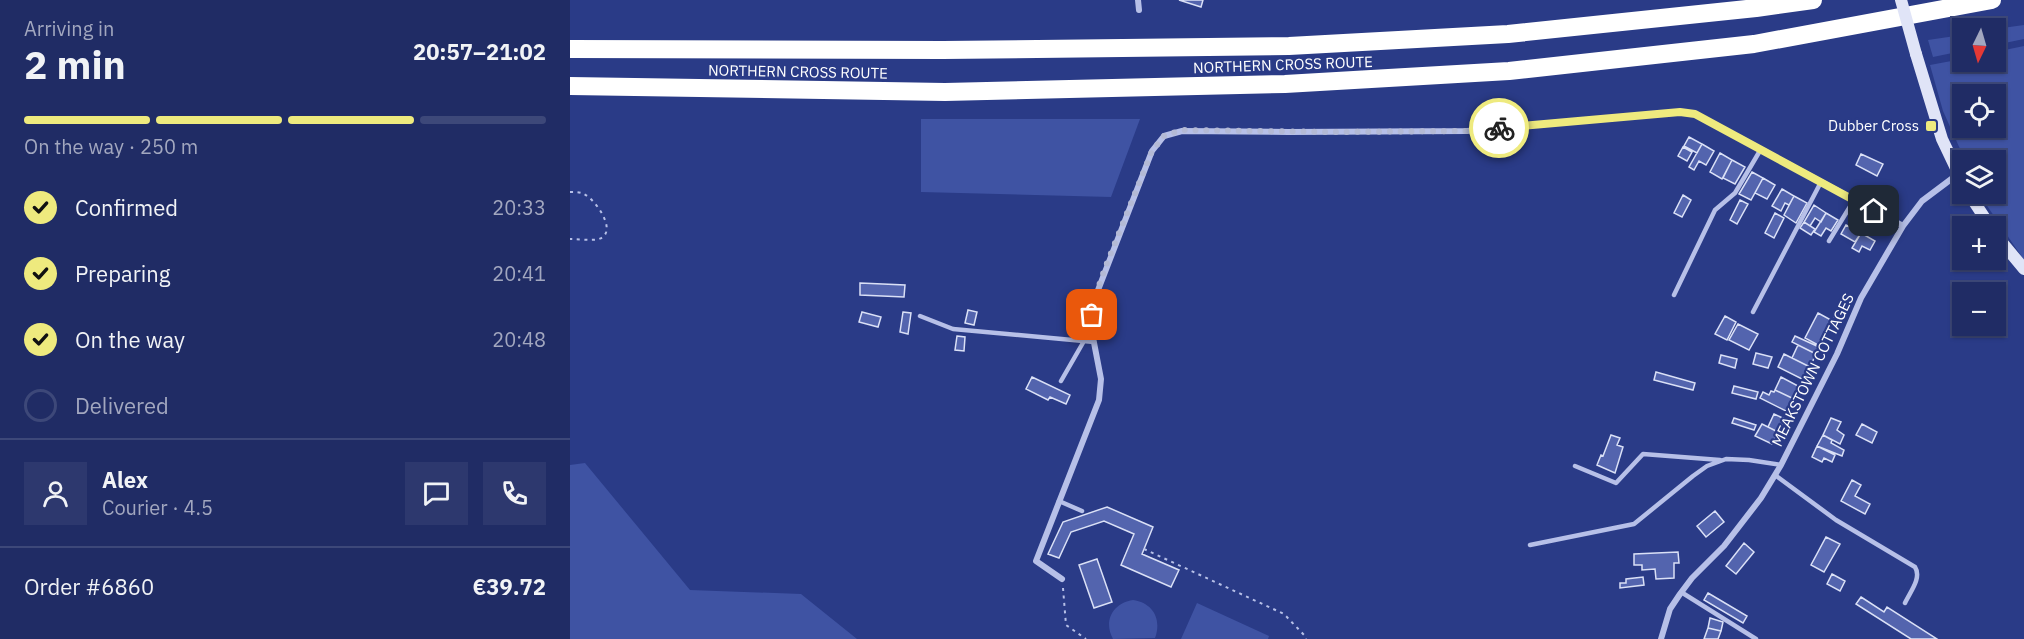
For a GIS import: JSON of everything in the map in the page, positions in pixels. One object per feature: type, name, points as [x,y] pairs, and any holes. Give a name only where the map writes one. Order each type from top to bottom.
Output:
[{"type":"highway","name":"NORTHERN CROSS ROUTE","points":[[570,49],[943,50],[1289,46],[1508,34],[1813,0]]},
{"type":"highway","name":"NORTHERN CROSS ROUTE","points":[[570,87],[964,91],[1285,84],[1485,72],[1754,44],[1992,0]]},
{"type":"main road","points":[[1901,0],[1942,139],[1952,160]]},
{"type":"main road","points":[[2006,247],[2024,269]]},
{"type":"street","points":[[1138,0],[1139,10]]},
{"type":"street","points":[[1062,579],[1036,561],[1099,400],[1101,379],[1091,327],[1093,303],[1152,151],[1164,136],[1182,130],[1467,131],[1688,113],[1695,114],[1903,226]]},
{"type":"street","name":"MEAKSTOWN COTTAGES","points":[[1661,639],[1670,609],[1681,592],[1724,546],[1761,498],[1781,465],[1838,354],[1861,298],[1903,226],[1922,201],[1952,182]]},
{"type":"lane","points":[[1674,295],[1715,210],[1735,193],[1761,149]]},
{"type":"lane","points":[[1753,312],[1821,182]]},
{"type":"lane","points":[[1829,241],[1854,200]]},
{"type":"lane","points":[[921,316],[953,329],[1094,342]]},
{"type":"lane","points":[[1061,381],[1084,341]]},
{"type":"lane","points":[[1575,466],[1617,483],[1643,454],[1749,460],[1781,465]]},
{"type":"lane","points":[[1530,545],[1634,524],[1693,476],[1707,466],[1723,460]]},
{"type":"lane","points":[[1775,475],[1836,519],[1915,567],[1918,576],[1905,603]]},
{"type":"lane","points":[[1059,501],[1082,511]]},
{"type":"lane","points":[[1681,592],[1756,639]]},
{"type":"path","points":[[570,192],[582,192],[591,198],[606,222],[607,230],[605,235],[598,239],[570,239]]},
{"type":"path","points":[[1144,549],[1284,614],[1306,639]]},
{"type":"path","points":[[1062,579],[1065,625],[1086,639]]},
{"type":"shaded area","points":[[2024,25],[2024,39],[2006,43],[2006,27]]},
{"type":"shaded area","points":[[1952,36],[1952,53],[1933,57],[1928,40]]},
{"type":"shaded area","points":[[2024,46],[2024,260],[2006,234],[2006,216],[1994,216],[1986,204],[2006,204],[2006,150],[1961,150],[1955,138],[2006,138],[2006,84],[1952,84],[1952,131],[1943,111],[1930,65],[1952,61],[1952,72],[2006,72],[2006,50]]},
{"type":"shaded area","points":[[921,119],[1140,119],[1111,197],[921,192]]},
{"type":"shaded area","points":[[585,463],[690,590],[801,594],[857,639],[570,639],[570,465]]},
{"type":"shaded area","points":[[1133,600],[1151,608],[1154,613],[1157,624],[1155,638],[1113,639],[1109,626],[1112,614],[1120,605]]},
{"type":"shaded area","points":[[1197,603],[1269,636],[1268,639],[1181,639]]},
{"type":"building","points":[[1179,0],[1203,0],[1201,7]]},
{"type":"building","points":[[1689,137],[1702,144],[1697,153],[1684,146]]},
{"type":"building","points":[[1702,144],[1714,151],[1706,165],[1699,161],[1694,170],[1689,167]]},
{"type":"building","points":[[1683,147],[1692,152],[1687,161],[1678,156]]},
{"type":"building","points":[[1720,153],[1732,160],[1722,179],[1710,172]]},
{"type":"building","points":[[1861,154],[1883,164],[1877,176],[1856,165]]},
{"type":"building","points":[[1732,160],[1745,167],[1735,184],[1723,178]]},
{"type":"building","points":[[1752,172],[1763,178],[1751,200],[1739,194]]},
{"type":"building","points":[[1763,178],[1775,185],[1767,199],[1755,193]]},
{"type":"building","points":[[1782,189],[1794,196],[1789,205],[1785,203],[1781,211],[1772,206]]},
{"type":"building","points":[[1683,195],[1691,200],[1682,217],[1674,213]]},
{"type":"building","points":[[1794,196],[1807,203],[1796,223],[1784,215]]},
{"type":"building","points":[[1740,200],[1748,204],[1737,224],[1730,220]]},
{"type":"building","points":[[1814,205],[1826,213],[1821,222],[1815,218],[1810,226],[1804,222]]},
{"type":"building","points":[[1775,213],[1784,218],[1774,238],[1765,233]]},
{"type":"building","points":[[1826,213],[1838,220],[1831,231],[1826,228],[1821,236],[1814,232]]},
{"type":"building","points":[[1804,222],[1815,229],[1811,235],[1800,228]]},
{"type":"building","points":[[1846,225],[1861,233],[1855,242],[1841,234]]},
{"type":"building","points":[[1861,233],[1875,241],[1870,250],[1862,246],[1859,252],[1852,248]]},
{"type":"building","points":[[860,283],[905,285],[904,297],[860,295]]},
{"type":"building","points":[[1841,302],[1849,305],[1842,321],[1834,317]]},
{"type":"building","points":[[968,310],[977,312],[974,325],[965,323]]},
{"type":"building","points":[[862,312],[881,317],[878,327],[859,322]]},
{"type":"building","points":[[903,312],[911,313],[908,334],[900,332]]},
{"type":"building","points":[[1818,313],[1831,320],[1818,345],[1805,338]]},
{"type":"building","points":[[1725,316],[1736,322],[1727,340],[1715,334]]},
{"type":"building","points":[[1738,324],[1758,334],[1749,350],[1729,340]]},
{"type":"building","points":[[957,336],[965,337],[964,351],[955,350]]},
{"type":"building","points":[[1795,336],[1819,347],[1816,354],[1792,342]]},
{"type":"building","points":[[1798,345],[1816,354],[1810,367],[1792,358]]},
{"type":"building","points":[[1756,353],[1772,357],[1768,368],[1753,364]]},
{"type":"building","points":[[1784,354],[1810,367],[1804,380],[1778,367]]},
{"type":"building","points":[[1721,355],[1737,359],[1735,368],[1719,363]]},
{"type":"building","points":[[1656,372],[1695,383],[1693,390],[1654,380]]},
{"type":"building","points":[[1032,377],[1070,395],[1066,404],[1050,397],[1048,400],[1026,389]]},
{"type":"building","points":[[1781,377],[1800,387],[1794,399],[1775,390]]},
{"type":"building","points":[[1734,386],[1758,392],[1756,399],[1732,393]]},
{"type":"building","points":[[1775,390],[1794,399],[1788,412],[1760,398],[1763,392],[1769,395]]},
{"type":"building","points":[[1774,414],[1785,419],[1778,432],[1768,427]]},
{"type":"building","points":[[1734,418],[1756,425],[1754,430],[1732,423]]},
{"type":"building","points":[[1831,418],[1841,422],[1837,430],[1844,435],[1840,444],[1823,435]]},
{"type":"building","points":[[1762,424],[1778,432],[1772,444],[1755,436]]},
{"type":"building","points":[[1862,424],[1877,432],[1872,443],[1856,435]]},
{"type":"building","points":[[1611,435],[1620,438],[1617,445],[1623,447],[1615,473],[1597,465]]},
{"type":"building","points":[[1823,435],[1832,440],[1831,443],[1844,450],[1842,456],[1817,446]]},
{"type":"building","points":[[1817,446],[1835,455],[1832,462],[1824,458],[1822,462],[1812,457]]},
{"type":"building","points":[[1852,480],[1861,485],[1855,496],[1870,504],[1865,514],[1841,501]]},
{"type":"building","points":[[1107,507],[1153,527],[1142,554],[1179,570],[1171,587],[1121,565],[1134,534],[1104,521],[1071,532],[1059,558],[1048,554],[1063,522]]},
{"type":"building","points":[[1715,511],[1724,522],[1706,537],[1697,526]]},
{"type":"building","points":[[1826,537],[1840,544],[1824,572],[1811,565]]},
{"type":"building","points":[[1744,543],[1754,552],[1736,574],[1726,566]]},
{"type":"building","points":[[1678,552],[1679,563],[1674,563],[1674,578],[1656,579],[1655,569],[1642,570],[1642,565],[1634,565],[1634,554]]},
{"type":"building","points":[[1097,559],[1112,602],[1094,608],[1079,565]]},
{"type":"building","points":[[1832,574],[1845,581],[1840,591],[1827,584]]},
{"type":"building","points":[[1643,577],[1644,585],[1620,588],[1620,583],[1626,583],[1626,579]]},
{"type":"building","points":[[1708,593],[1747,616],[1743,623],[1704,600]]},
{"type":"building","points":[[1861,597],[1884,612],[1887,607],[1937,639],[1911,639],[1856,604]]},
{"type":"building","points":[[1710,618],[1723,622],[1721,631],[1708,628]]},
{"type":"building","points":[[1708,628],[1721,631],[1718,639],[1704,639]]},
{"type":"way so far","points":[[1092,315],[1093,303],[1105,268],[1152,151],[1164,136],[1182,130],[1334,132],[1467,131],[1499,128]]},
{"type":"place","name":"Dubber Cross","points":[[1931,126]]},
{"type":"route","points":[[1499,128],[1680,112],[1695,114],[1874,211]]}]
